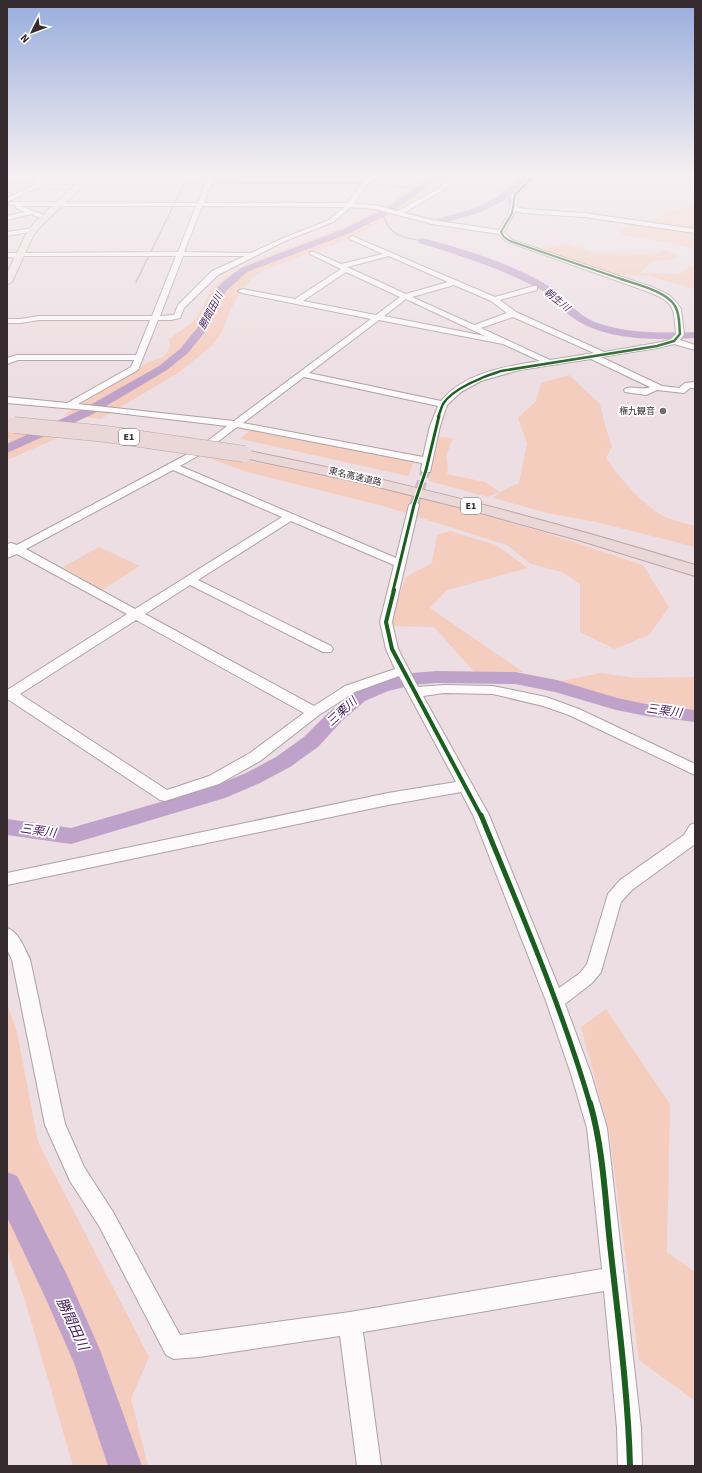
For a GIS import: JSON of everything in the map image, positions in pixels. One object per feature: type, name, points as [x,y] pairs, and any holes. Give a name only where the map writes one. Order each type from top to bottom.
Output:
[{"type":"highway","name":"東名高速道路","points":[[12,422],[247,451],[397,479],[481,500],[695,562]]},
{"type":"highway","name":"東名高速道路","points":[[247,451],[293,464],[428,494],[562,531],[695,572]]},
{"type":"main road","points":[[7,282],[26,243]]},
{"type":"street","points":[[68,405],[135,368],[184,243]]},
{"type":"street","points":[[7,321],[46,318],[172,318],[177,316],[181,307],[215,273],[252,254],[279,243]]},
{"type":"street","points":[[363,243],[494,299],[513,314],[604,354]]},
{"type":"street","points":[[515,243],[649,289],[666,297],[674,302],[678,308],[677,337]]},
{"type":"street","points":[[7,256],[252,254]]},
{"type":"street","points":[[312,254],[548,362]]},
{"type":"street","points":[[296,302],[343,267],[390,254]]},
{"type":"street","points":[[10,550],[200,451],[376,317],[406,296],[456,282]]},
{"type":"street","points":[[494,299],[534,288]]},
{"type":"street","points":[[242,291],[503,342]]},
{"type":"street","points":[[473,328],[513,314]]},
{"type":"street","points":[[445,341],[463,335]]},
{"type":"street","points":[[677,337],[695,348]]},
{"type":"street","points":[[7,400],[109,408],[235,424],[427,465],[443,404],[460,389],[488,375],[519,367],[658,346],[677,337]]},
{"type":"street","points":[[473,344],[484,339]]},
{"type":"street","points":[[592,356],[665,390],[681,390],[688,385],[695,385]]},
{"type":"street","points":[[7,362],[17,358],[139,357]]},
{"type":"street","points":[[303,374],[414,400],[443,404]]},
{"type":"street","points":[[628,390],[646,392],[656,387]]},
{"type":"street","points":[[173,466],[401,564]]},
{"type":"street","points":[[414,505],[386,622],[392,649],[481,815],[555,1001],[581,1074],[597,1128],[629,1428],[630,1466]]},
{"type":"street","points":[[289,516],[9,695],[165,796],[214,780],[255,757],[314,712],[350,689],[403,671]]},
{"type":"street","points":[[10,550],[135,615],[314,712]]},
{"type":"street","points":[[190,580],[327,649]]},
{"type":"street","points":[[415,692],[444,689],[492,690],[546,702],[574,712],[695,770]]},
{"type":"street","points":[[7,879],[388,799],[465,786]]},
{"type":"street","points":[[555,1001],[586,978],[596,967],[614,899],[626,885],[690,839],[695,829]]},
{"type":"street","points":[[7,935],[12,940],[21,959],[56,1125],[77,1174],[106,1219],[174,1347],[198,1345],[350,1323],[604,1280],[614,1280]]},
{"type":"street","points":[[350,1323],[369,1466]]},
{"type":"shaded area","points":[[302,243],[338,243],[264,270],[249,282],[238,296],[218,338],[206,351],[181,371],[101,419],[64,415],[147,363],[164,357],[170,347],[169,339],[189,325],[197,317],[212,289],[226,277],[247,264]]},
{"type":"shaded area","points":[[566,243],[594,253],[644,254],[660,253],[665,250],[677,255],[674,259],[651,262],[640,273],[679,274],[689,267],[695,267],[695,289],[648,276],[611,275],[542,249]]},
{"type":"shaded area","points":[[670,243],[695,243],[695,250]]},
{"type":"shaded area","points":[[569,375],[600,404],[612,447],[606,458],[632,491],[648,506],[665,517],[695,526],[695,547],[596,522],[547,513],[494,498],[499,492],[488,497],[429,481],[439,437],[453,438],[446,456],[448,469],[447,474],[485,482],[500,492],[519,483],[527,443],[518,418],[536,401],[541,383]]},
{"type":"shaded area","points":[[7,428],[60,437],[7,460],[7,442],[13,439],[7,439]]},
{"type":"shaded area","points":[[250,430],[415,460],[408,476],[240,439]]},
{"type":"shaded area","points":[[204,452],[381,487],[543,532],[643,565],[669,607],[649,635],[615,649],[580,632],[580,584],[562,572],[531,564],[507,545],[383,506],[247,472],[198,454]]},
{"type":"shaded area","points":[[450,531],[496,545],[528,568],[447,590],[430,608],[523,672],[476,674],[434,627],[392,626],[396,604],[406,577],[432,563],[437,535]]},
{"type":"shaded area","points":[[99,547],[140,566],[102,590],[63,567]]},
{"type":"shaded area","points":[[602,673],[635,678],[695,677],[695,716],[653,713],[549,683]]},
{"type":"shaded area","points":[[7,1004],[17,1032],[38,1142],[149,1357],[131,1399],[148,1466],[73,1466],[25,1300],[7,1250]]},
{"type":"shaded area","points":[[606,1009],[670,1104],[667,1252],[695,1272],[695,1401],[639,1360],[609,1131],[581,1027]]},
{"type":"waterway","points":[[136,282],[155,243]]},
{"type":"waterway","name":"勝間田川","points":[[7,449],[87,412],[163,368],[184,351],[203,328],[221,290],[226,284],[244,270],[315,243]]},
{"type":"waterway","name":"朝生川","points":[[428,243],[491,263],[538,284],[553,294],[579,318],[604,329],[635,334],[667,336],[695,335]]},
{"type":"waterway","name":"三栗川","points":[[7,827],[71,836],[218,793],[253,778],[283,762],[311,742],[335,717],[359,697],[382,687],[413,679],[436,677],[515,678],[557,686],[616,704],[646,710],[695,716]]},
{"type":"waterway","name":"勝間田川","points":[[7,1186],[56,1286],[89,1361],[125,1466]]},
{"type":"tunnel","points":[[414,505],[426,470]]},
{"type":"cycle path","points":[[515,243],[649,289],[666,297],[675,304],[677,309],[680,334],[679,337],[674,341],[657,346],[501,371],[488,375],[460,389],[443,404],[438,418],[426,470],[414,505],[386,622],[392,649],[481,815],[555,1001],[581,1074],[597,1128],[629,1428],[630,1466]]},
{"type":"place","name":"権九観音","points":[[663,411]]}]
